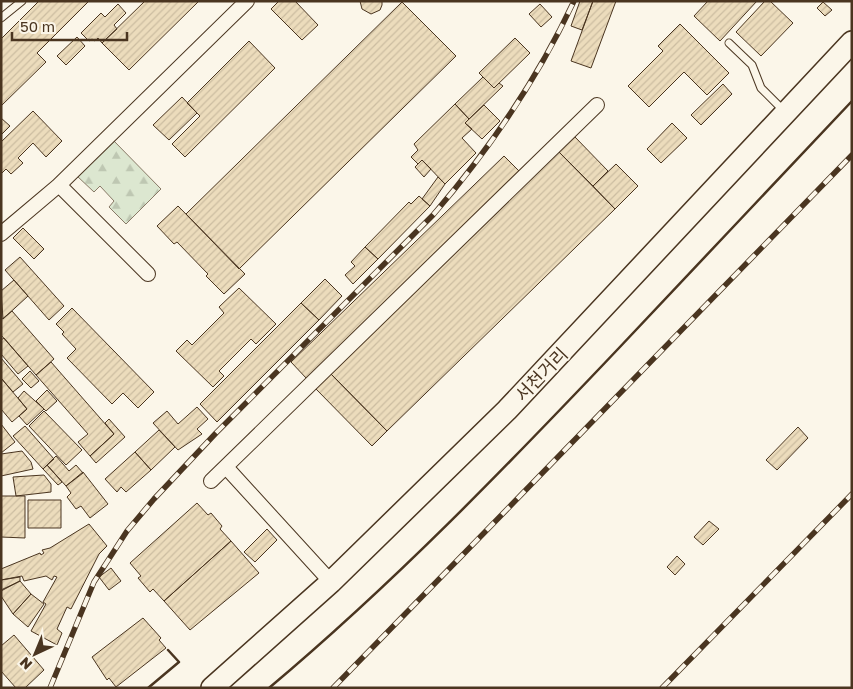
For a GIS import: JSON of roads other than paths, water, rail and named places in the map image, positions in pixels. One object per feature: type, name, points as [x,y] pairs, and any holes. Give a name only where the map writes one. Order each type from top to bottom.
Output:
[{"type":"main road","name":"서천거리","points":[[212,688],[331,582],[507,410],[852,42]]},
{"type":"street","points":[[1,234],[59,185],[246,1]]},
{"type":"street","points":[[211,481],[597,105]]},
{"type":"street","points":[[59,185],[148,274]]},
{"type":"street","points":[[226,467],[331,582]]},
{"type":"lane","points":[[1,18],[22,1]]},
{"type":"lane","points":[[729,43],[752,65],[761,88],[786,112]]},
{"type":"railway","points":[[50,688],[94,582],[127,531],[154,499],[216,433],[433,215],[511,113],[544,59],[574,1]]},
{"type":"railway","points":[[333,688],[852,155]]},
{"type":"railway","points":[[662,688],[852,494]]}]
